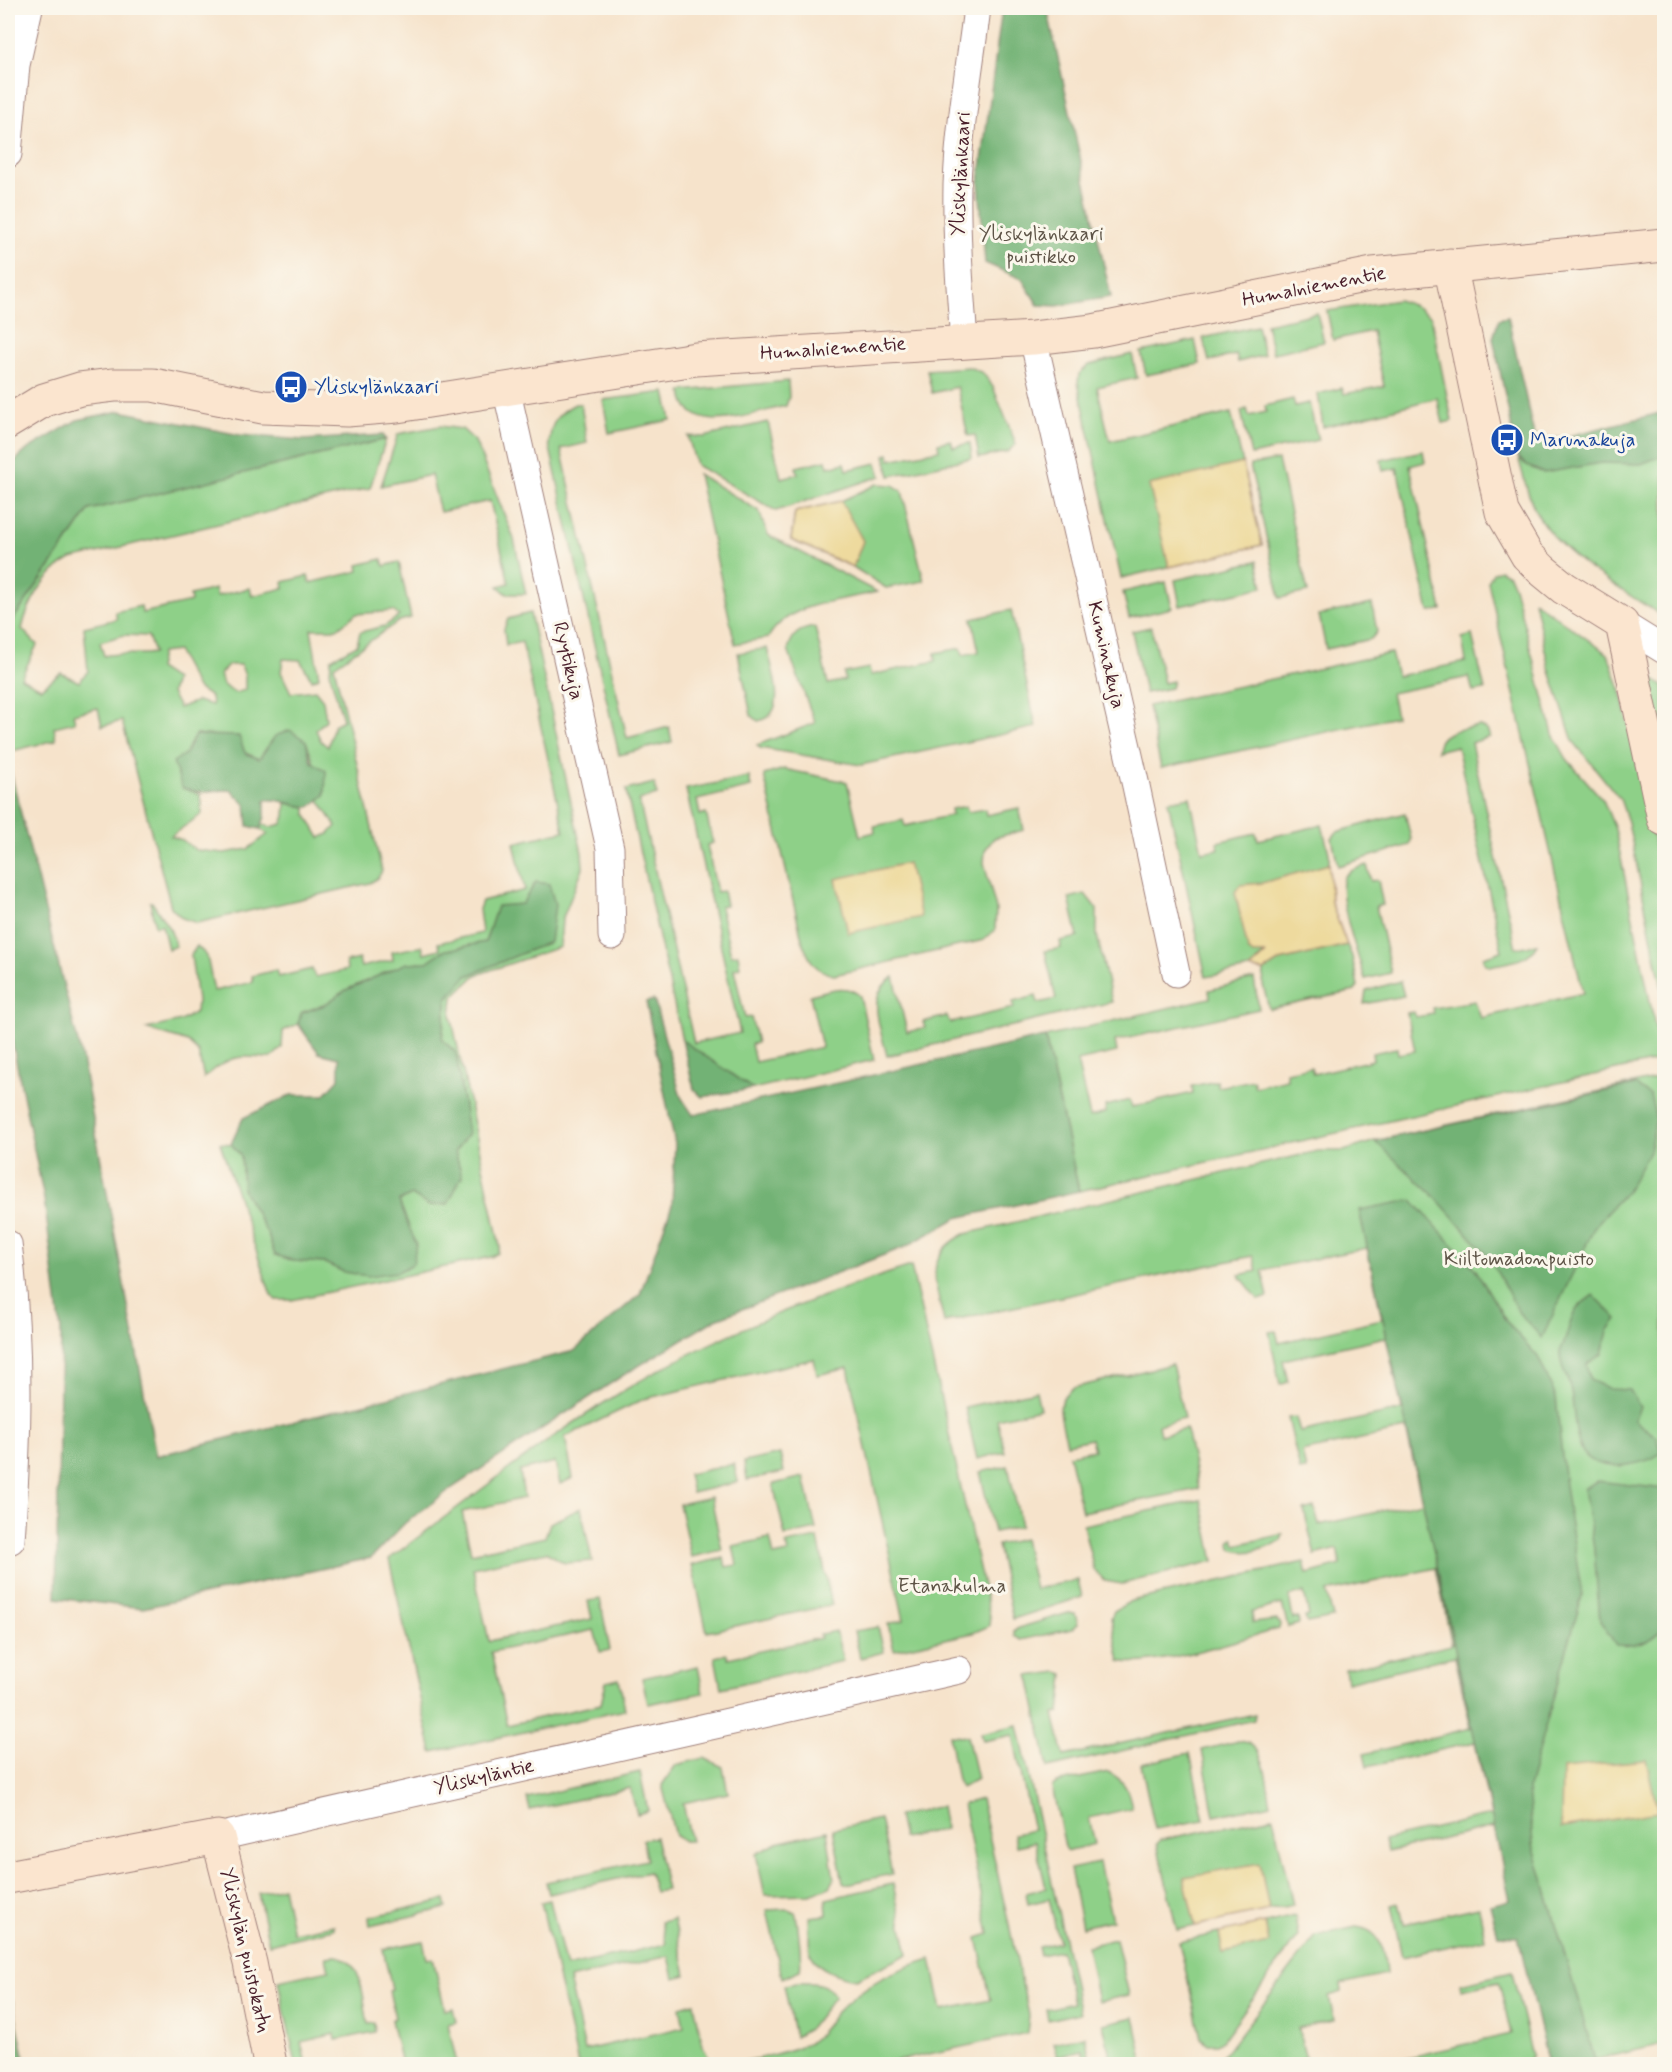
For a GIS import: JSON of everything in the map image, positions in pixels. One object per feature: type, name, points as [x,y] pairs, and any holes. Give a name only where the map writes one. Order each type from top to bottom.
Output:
[{"type":"street","points":[[8,154],[16,65],[29,8]]},
{"type":"street","name":"Yliskylänkaari","points":[[964,341],[958,250],[957,184],[963,112],[977,8]]},
{"type":"street","name":"Humalniementie","points":[[8,422],[44,400],[80,389],[114,385],[153,386],[231,403],[300,410],[397,406],[696,359],[1033,338],[1142,323],[1373,274],[1665,245]]},
{"type":"street","points":[[1450,265],[1502,512],[1527,555],[1542,570],[1564,588],[1665,650]]},
{"type":"street","name":"Kuminakuja","points":[[1033,338],[1176,973]]},
{"type":"street","name":"Ryytikuja","points":[[506,388],[610,848],[612,936]]},
{"type":"street","points":[[1622,624],[1665,819]]},
{"type":"street","points":[[8,1244],[18,1379],[11,1540]]},
{"type":"street","name":"Yliskyläntie","points":[[8,1877],[113,1859],[218,1837],[959,1670]]},
{"type":"street","name":"Yliskylän puistokatu","points":[[218,1837],[250,1963],[270,2064]]},
{"type":"green space","name":"Yliskylänkaari puistikko","points":[[1002,8],[1047,8],[1111,297],[1057,306],[1038,305],[1022,279],[985,263],[979,183]]},
{"type":"green space","points":[[1398,300],[1415,306],[1431,317],[1452,421],[1443,423],[1437,398],[1323,427],[1318,394],[1342,388],[1344,394],[1384,386],[1372,331],[1333,340],[1327,311]]},
{"type":"green space","points":[[1317,313],[1324,342],[1273,353],[1266,324]]},
{"type":"green space","points":[[1508,317],[1534,435],[1561,438],[1664,412],[1664,455],[1641,464],[1601,463],[1544,473],[1527,466],[1518,457],[1493,338],[1499,319]]},
{"type":"green space","points":[[1257,326],[1264,355],[1238,362],[1236,355],[1209,361],[1203,338]]},
{"type":"green space","points":[[1195,340],[1200,364],[1146,375],[1141,352]]},
{"type":"green space","points":[[1132,354],[1137,378],[1097,387],[1110,441],[1231,413],[1262,545],[1121,578],[1078,383],[1079,374],[1089,365]]},
{"type":"green space","points":[[969,367],[983,373],[993,387],[1016,444],[1007,452],[979,458],[975,435],[968,436],[957,387],[932,393],[927,370]]},
{"type":"green space","points":[[788,381],[789,397],[786,406],[724,420],[696,415],[687,406],[682,391]]},
{"type":"green space","points":[[665,392],[671,420],[609,433],[603,400]]},
{"type":"green space","points":[[1293,399],[1295,406],[1309,403],[1318,440],[1251,455],[1241,411],[1247,409],[1249,416],[1266,412],[1265,406]]},
{"type":"green space","points":[[575,404],[581,404],[587,443],[561,449],[627,738],[669,727],[672,742],[619,755],[549,444],[551,430],[556,420]]},
{"type":"green space","points":[[120,411],[240,435],[303,440],[383,435],[386,439],[89,510],[8,627],[8,467],[28,449],[77,420]]},
{"type":"green space","points":[[1664,416],[1664,617],[1613,585],[1563,547],[1539,517],[1532,503],[1518,457],[1537,449]]},
{"type":"green space","points":[[768,422],[781,478],[798,474],[796,467],[826,460],[828,467],[845,463],[847,470],[877,463],[881,476],[776,511],[696,465],[688,436],[704,437]]},
{"type":"green space","points":[[440,426],[462,429],[475,441],[514,539],[526,594],[507,594],[498,586],[509,583],[490,501],[440,512],[431,475],[381,486],[398,434]]},
{"type":"green space","points":[[386,439],[370,488],[71,559],[46,580],[29,608],[22,629],[37,645],[21,678],[41,688],[61,673],[79,682],[88,671],[84,627],[117,619],[115,612],[141,606],[142,613],[191,602],[190,595],[215,589],[217,596],[250,588],[252,596],[284,588],[283,582],[308,576],[310,583],[359,571],[358,565],[382,559],[384,566],[399,562],[411,618],[399,621],[334,666],[382,871],[378,878],[370,883],[197,923],[182,918],[171,907],[122,721],[102,726],[98,708],[73,714],[75,722],[54,727],[56,740],[8,752],[8,627],[89,510]],"holes":[[[393,611],[399,616],[385,626],[360,632],[357,645],[331,659],[330,674],[343,720],[334,725],[328,747],[321,741],[316,730],[326,720],[323,700],[315,690],[291,693],[281,672],[283,659],[300,660],[312,680],[319,677],[311,629],[337,629],[356,614]],[[124,635],[148,636],[154,653],[104,656],[100,642]],[[177,651],[197,688],[211,697],[212,705],[197,701],[179,708],[171,693],[175,680],[158,669],[161,653]],[[229,665],[241,665],[245,676],[245,690],[235,693],[223,685],[220,674]],[[195,735],[238,736],[245,753],[259,759],[275,737],[306,741],[325,795],[319,800],[336,826],[329,834],[320,838],[306,814],[306,807],[286,803],[282,824],[270,827],[262,824],[260,829],[268,834],[248,849],[224,853],[196,850],[182,840],[171,836],[202,814],[200,794],[182,788],[185,754]]]},
{"type":"green space","points":[[951,440],[953,447],[970,443],[972,458],[890,476],[885,455],[889,454],[890,460],[939,450],[938,443]]},
{"type":"green space","points":[[1423,451],[1425,462],[1410,466],[1442,610],[1429,612],[1397,468],[1383,471],[1381,460]]},
{"type":"green space","points":[[1278,460],[1308,592],[1280,598],[1250,465]]},
{"type":"green space","points":[[698,474],[759,511],[768,535],[877,592],[802,610],[777,626],[768,638],[735,644]]},
{"type":"green space","points":[[877,484],[893,485],[902,491],[924,581],[886,588],[853,567],[791,540],[795,512],[841,501]]},
{"type":"green space","points":[[1257,561],[1263,587],[1180,606],[1175,580]]},
{"type":"green space","points":[[1500,570],[1509,575],[1514,587],[1553,734],[1567,759],[1603,800],[1615,829],[1658,1041],[1660,1053],[1656,1061],[1079,1191],[1045,1037],[1210,998],[1209,990],[1254,979],[1259,1009],[1115,1041],[1117,1052],[1077,1061],[1090,1117],[1106,1113],[1105,1106],[1130,1100],[1132,1107],[1193,1093],[1192,1086],[1217,1081],[1218,1087],[1253,1080],[1255,1087],[1287,1079],[1286,1072],[1311,1067],[1313,1074],[1373,1060],[1372,1053],[1397,1048],[1398,1054],[1415,1051],[1407,1013],[1414,1012],[1416,1017],[1433,1014],[1432,1008],[1475,1001],[1481,1018],[1583,993],[1488,582],[1493,573]]},
{"type":"green space","points":[[1166,582],[1172,608],[1129,618],[1123,592]]},
{"type":"green space","points":[[1534,601],[1608,654],[1623,698],[1664,889],[1664,999],[1628,822],[1620,799],[1573,741],[1549,668]]},
{"type":"green space","points":[[1372,604],[1377,632],[1371,639],[1326,649],[1319,615]]},
{"type":"green space","points":[[1011,610],[1036,727],[861,765],[760,748],[757,745],[815,723],[788,650],[794,636],[800,631],[815,627],[828,684],[845,680],[844,673],[869,668],[871,675],[936,661],[935,653],[961,648],[963,655],[979,652],[972,619]]},
{"type":"green space","points":[[530,613],[582,853],[583,868],[562,920],[560,947],[476,975],[453,997],[451,1015],[500,1247],[498,1253],[491,1257],[292,1300],[276,1300],[271,1295],[220,1143],[231,1144],[241,1156],[243,1189],[268,1235],[275,1255],[294,1261],[325,1263],[344,1272],[406,1222],[399,1201],[412,1195],[429,1206],[462,1176],[455,1151],[468,1134],[456,1053],[442,1039],[447,998],[467,976],[490,965],[536,882],[522,904],[485,942],[443,951],[427,962],[407,963],[346,990],[324,1005],[302,1012],[298,1024],[283,1031],[282,1048],[271,1058],[234,1058],[221,1064],[204,1078],[198,1052],[188,1042],[146,1029],[181,1021],[196,1012],[197,1001],[191,955],[197,946],[207,956],[214,991],[253,982],[252,976],[276,970],[278,977],[312,969],[315,977],[347,970],[346,962],[359,959],[361,967],[393,960],[392,952],[422,946],[424,953],[440,949],[438,943],[482,933],[479,909],[482,901],[525,890],[514,843],[564,831],[522,642],[506,645],[504,629],[508,619]]},
{"type":"green space","points":[[1151,627],[1164,683],[1173,681],[1171,688],[1145,693],[1132,631]]},
{"type":"green space","points":[[1472,635],[1485,690],[1473,692],[1469,677],[1391,693],[1396,717],[1161,768],[1148,706],[1391,653],[1397,676],[1466,662],[1462,638]]},
{"type":"green space","points":[[767,648],[775,679],[776,701],[774,710],[768,717],[758,721],[751,715],[738,653]]},
{"type":"green space","points":[[1650,677],[1664,687],[1664,755],[1648,678]]},
{"type":"green space","points":[[1480,726],[1487,730],[1490,737],[1471,743],[1516,948],[1537,944],[1534,950],[1523,958],[1489,966],[1484,962],[1483,957],[1502,951],[1457,746],[1437,751],[1441,738],[1446,734],[1459,729]]},
{"type":"green space","points":[[290,730],[306,741],[311,761],[326,771],[325,795],[310,807],[277,800],[265,800],[265,817],[260,829],[248,826],[246,805],[231,790],[201,792],[182,788],[173,762],[185,754],[195,735],[239,736],[245,753],[259,759],[275,736]]},
{"type":"green space","points":[[8,761],[82,1059],[156,1456],[574,1351],[640,1294],[672,1205],[675,1144],[646,1002],[654,1000],[681,1097],[693,1115],[1045,1037],[1079,1191],[957,1218],[905,1247],[716,1319],[622,1376],[452,1488],[405,1523],[371,1558],[143,1608],[56,1598],[61,1331],[44,1199],[8,1021]]},
{"type":"green space","points":[[784,769],[847,782],[860,836],[875,832],[874,826],[903,820],[905,826],[952,815],[951,809],[966,806],[968,812],[985,809],[986,815],[1019,808],[1024,830],[994,838],[985,850],[984,863],[996,909],[995,930],[984,940],[834,975],[818,968],[803,944],[764,775]]},
{"type":"green space","points":[[749,777],[751,787],[697,800],[700,815],[706,813],[713,843],[707,845],[717,892],[723,891],[726,905],[720,906],[731,955],[738,954],[740,967],[734,969],[745,1018],[751,1017],[757,1043],[751,1044],[755,1062],[822,1047],[810,995],[843,988],[860,996],[874,1060],[753,1089],[682,1040],[626,790],[654,783],[657,795],[639,800],[694,1043],[740,1033],[686,789]]},
{"type":"green space","points":[[1190,797],[1202,852],[1219,849],[1217,842],[1256,833],[1258,840],[1322,825],[1329,853],[1329,885],[1250,969],[1206,977],[1168,801]]},
{"type":"green space","points":[[1405,813],[1411,839],[1410,845],[1338,866],[1332,838],[1337,832]]},
{"type":"green space","points":[[1367,865],[1371,881],[1378,880],[1383,905],[1376,906],[1391,973],[1365,979],[1345,909],[1343,883],[1348,873]]},
{"type":"green space","points":[[536,882],[549,884],[555,904],[550,942],[467,976],[447,998],[442,1039],[456,1053],[468,1134],[455,1151],[462,1176],[448,1204],[429,1206],[412,1195],[399,1201],[416,1244],[413,1264],[398,1272],[368,1276],[344,1272],[325,1263],[294,1261],[275,1255],[268,1235],[243,1189],[241,1156],[231,1144],[243,1118],[291,1095],[324,1095],[339,1079],[339,1058],[319,1053],[298,1024],[301,1013],[324,1005],[346,990],[407,963],[427,962],[443,951],[485,942],[497,906],[522,904]]},
{"type":"green space","points":[[1085,894],[1097,909],[1097,935],[1112,1002],[887,1056],[879,1024],[877,1002],[879,993],[885,984],[894,977],[907,1032],[925,1028],[923,1022],[947,1016],[950,1023],[1014,1008],[1013,1002],[1036,996],[1038,1003],[1056,999],[1045,951],[1061,948],[1060,941],[1078,937],[1069,898]]},
{"type":"green space","points":[[150,902],[171,931],[176,946],[168,949],[162,925],[155,926]]},
{"type":"green space","points":[[1347,945],[1352,956],[1358,986],[1355,991],[1269,1009],[1263,985],[1264,971],[1280,961]]},
{"type":"green space","points":[[1400,981],[1404,996],[1364,1004],[1366,991]]},
{"type":"green space","points":[[682,1040],[753,1089],[702,1097],[694,1089]]},
{"type":"green space","name":"Kiiltomadonpuisto","points":[[1664,1077],[1664,2044],[1576,2064],[1548,2064],[1494,1827],[1387,1852],[1384,1840],[1491,1815],[1475,1742],[1367,1767],[1364,1754],[1471,1728],[1455,1656],[1347,1682],[1345,1669],[1452,1645],[1436,1568],[1327,1592],[1333,1618],[1307,1623],[1305,1617],[1309,1616],[1304,1593],[1289,1596],[1293,1619],[1298,1618],[1299,1624],[1288,1627],[1282,1604],[1252,1612],[1253,1623],[1277,1620],[1280,1624],[1279,1629],[1174,1657],[1134,1663],[1120,1661],[1111,1618],[1114,1611],[1131,1601],[1304,1562],[1307,1574],[1341,1565],[1337,1549],[1315,1555],[1304,1510],[1314,1507],[1319,1525],[1422,1502],[1406,1429],[1302,1452],[1306,1470],[1300,1471],[1288,1418],[1296,1417],[1300,1432],[1402,1410],[1386,1337],[1283,1360],[1288,1382],[1280,1385],[1269,1332],[1276,1331],[1279,1343],[1382,1319],[1367,1248],[1262,1270],[1268,1297],[1259,1300],[1239,1275],[1257,1271],[1253,1256],[944,1322],[935,1272],[942,1252],[965,1234],[1318,1151],[1344,1151],[1375,1141]]},
{"type":"green space","points":[[1635,1085],[1650,1095],[1656,1119],[1649,1152],[1628,1189],[1595,1226],[1542,1338],[1519,1313],[1489,1257],[1434,1196],[1375,1141]]},
{"type":"green space","points":[[1412,1200],[1476,1270],[1506,1321],[1538,1357],[1556,1397],[1565,1486],[1582,1596],[1528,1788],[1533,1844],[1595,2060],[1576,2064],[1548,2064],[1518,1936],[1498,1935],[1490,1905],[1510,1900],[1359,1210]]},
{"type":"green space","name":"Etanakulma","points":[[911,1266],[990,1616],[989,1626],[973,1633],[894,1650],[888,1624],[904,1620],[848,1368],[817,1375],[814,1359],[644,1399],[565,1437],[573,1478],[560,1484],[555,1462],[520,1471],[524,1498],[462,1512],[471,1553],[545,1537],[550,1523],[581,1508],[592,1561],[565,1563],[546,1552],[473,1568],[489,1641],[592,1619],[588,1601],[600,1599],[610,1650],[600,1652],[594,1630],[491,1652],[507,1725],[601,1704],[606,1682],[619,1679],[625,1710],[432,1752],[389,1559],[563,1430],[657,1371],[763,1320],[836,1291]]},
{"type":"green space","points":[[1594,1295],[1617,1319],[1608,1331],[1602,1354],[1587,1364],[1590,1380],[1610,1389],[1630,1390],[1640,1407],[1634,1420],[1657,1437],[1662,1452],[1635,1464],[1612,1466],[1592,1461],[1585,1455],[1578,1441],[1572,1395],[1560,1360],[1560,1352],[1574,1314]]},
{"type":"green space","points":[[1172,1364],[1184,1418],[1158,1425],[1160,1435],[1186,1429],[1199,1489],[1082,1512],[1069,1455],[1094,1450],[1091,1439],[1067,1444],[1060,1413],[1062,1399],[1073,1388]]},
{"type":"green space","points":[[1036,1391],[1040,1409],[997,1419],[1005,1452],[977,1459],[965,1407]]},
{"type":"green space","points":[[780,1454],[784,1472],[747,1480],[744,1462]]},
{"type":"green space","points":[[734,1464],[738,1482],[692,1493],[688,1474]]},
{"type":"green space","points":[[1008,1466],[1021,1526],[994,1532],[980,1472]]},
{"type":"green space","points":[[804,1477],[816,1529],[785,1536],[773,1484]]},
{"type":"green space","points":[[1597,1481],[1664,1489],[1664,1627],[1654,1637],[1643,1643],[1616,1645],[1600,1621],[1594,1549],[1584,1488]]},
{"type":"green space","points":[[711,1497],[722,1550],[691,1557],[679,1504]]},
{"type":"green space","points":[[1201,1500],[1214,1561],[1122,1584],[1105,1581],[1094,1570],[1083,1525]]},
{"type":"green space","points":[[1283,1534],[1281,1541],[1263,1549],[1244,1552],[1231,1549],[1230,1542],[1234,1538],[1236,1545]]},
{"type":"green space","points":[[770,1538],[774,1556],[788,1553],[786,1544],[818,1538],[832,1605],[707,1632],[692,1565],[724,1558],[726,1567],[737,1565],[733,1546]]},
{"type":"green space","points":[[1024,1539],[1035,1589],[1078,1580],[1082,1597],[1013,1619],[997,1545]]},
{"type":"green space","points":[[1068,1613],[1075,1614],[1078,1624],[1072,1629],[1021,1640],[1014,1636],[1014,1630],[1018,1628]]},
{"type":"green space","points":[[878,1627],[884,1652],[860,1658],[854,1631]]},
{"type":"green space","points":[[836,1631],[843,1661],[721,1688],[715,1657],[727,1654],[728,1658],[821,1638],[820,1634]]},
{"type":"green space","points":[[698,1666],[703,1693],[648,1704],[642,1678]]},
{"type":"green space","points":[[1058,1672],[1064,1674],[1060,1713],[1054,1714],[1064,1756],[1255,1714],[1254,1720],[1048,1768],[1029,1676]]},
{"type":"green space","points":[[1018,1725],[1080,2013],[1048,2020],[1046,2009],[1073,2003],[1061,1951],[1040,1955],[1038,1947],[1059,1942],[1049,1899],[1028,1904],[1026,1893],[1046,1888],[1035,1842],[1016,1846],[1014,1834],[1033,1830],[1013,1735],[983,1741],[981,1733]]},
{"type":"green space","points":[[949,1735],[967,1736],[977,1779],[961,1788],[957,1780]]},
{"type":"green space","points":[[1238,1741],[1248,1743],[1260,1755],[1264,1764],[1271,1804],[1214,1816],[1202,1750]]},
{"type":"green space","points":[[1190,1753],[1204,1820],[1155,1829],[1141,1764]]},
{"type":"green space","points":[[704,1758],[723,1767],[728,1793],[683,1803],[691,1841],[684,1841],[675,1836],[662,1785],[676,1765]]},
{"type":"green space","points":[[640,1772],[648,1811],[637,1814],[630,1788],[530,1810],[527,1798]]},
{"type":"green space","points":[[1108,1772],[1125,1787],[1132,1808],[1089,1818],[1095,1844],[1066,1851],[1052,1787],[1056,1783]]},
{"type":"green space","points":[[981,1799],[1029,2015],[1027,2033],[883,2064],[578,2064],[541,1902],[550,1900],[566,1967],[666,1944],[661,1922],[674,1919],[686,1975],[674,1978],[669,1956],[569,1979],[585,2050],[684,2027],[680,2007],[694,2003],[703,2046],[709,2058],[722,2063],[730,2063],[768,2056],[794,2049],[811,2041],[857,1994],[891,1974],[931,1959],[942,2010],[991,2000],[977,1938],[989,1934],[963,1804]]},
{"type":"green space","points":[[941,1806],[945,1829],[903,1838],[898,1816]]},
{"type":"green space","points":[[1273,1817],[1293,1905],[1269,1910],[1260,1863],[1185,1877],[1195,1926],[1177,1930],[1157,1844],[1160,1840]]},
{"type":"green space","points":[[880,1819],[892,1874],[847,1884],[843,1882],[833,1829]]},
{"type":"green space","points":[[827,1831],[834,1880],[830,1887],[810,1894],[765,1895],[756,1854],[777,1843]]},
{"type":"green space","points":[[655,1837],[667,1890],[655,1892],[649,1872],[549,1894],[546,1882],[647,1860],[642,1840]]},
{"type":"green space","points":[[1099,1863],[1112,1920],[1082,1927],[1070,1869]]},
{"type":"green space","points":[[893,1884],[908,1954],[856,1979],[835,1974],[822,1967],[812,1957],[810,1950],[809,1917],[827,1915],[826,1899]]},
{"type":"green space","points":[[283,1887],[293,1933],[334,1925],[334,1929],[269,1944],[258,1893]]},
{"type":"green space","points":[[445,1900],[447,1908],[370,1926],[369,1917]]},
{"type":"green space","points":[[1399,1903],[1404,1924],[1479,1907],[1485,1938],[1402,1957],[1391,1905]]},
{"type":"green space","points":[[788,1909],[795,1912],[796,1916],[800,1970],[782,1978],[767,1910]]},
{"type":"green space","points":[[1295,1916],[1298,1936],[1223,2040],[1217,2044],[1208,2044],[1201,2038],[1179,1942],[1219,1933],[1224,1953],[1268,1943],[1265,1923]]},
{"type":"green space","points":[[1356,1927],[1371,1932],[1380,1943],[1386,1974],[1341,1984],[1342,1992],[1329,1996],[1334,2020],[1298,2028],[1307,2064],[1217,2064],[1316,1936]]},
{"type":"green space","points":[[1116,1939],[1129,1995],[1098,2002],[1087,1946]]},
{"type":"green space","points":[[423,1941],[427,1959],[433,1958],[445,2010],[453,2008],[456,2022],[448,2024],[457,2064],[401,2064],[391,2020],[395,2018],[389,1990],[392,1989],[383,1949]]},
{"type":"green space","points":[[336,1956],[345,1959],[357,1973],[361,1983],[368,2024],[374,2023],[375,2032],[336,2040],[335,2034],[301,2042],[306,2064],[296,2064],[278,1981],[329,1970],[326,1957]]},
{"type":"green space","points":[[1512,1972],[1532,2056],[1526,2064],[1379,2064],[1511,2034],[1499,1982],[1461,1990],[1460,1984]]},
{"type":"green space","points":[[8,1980],[26,2064],[8,2064]]},
{"type":"green space","points":[[797,1983],[823,1985],[835,1996],[810,2028],[795,2037],[784,1985]]},
{"type":"green space","points":[[1134,2017],[1144,2064],[1112,2064],[1103,2024]]},
{"type":"green space","points":[[1085,2036],[1091,2064],[1086,2064],[1082,2050],[1057,2056],[1053,2043]]},
{"type":"sand","points":[[1243,463],[1262,545],[1169,567],[1149,485]]},
{"type":"sand","points":[[841,501],[863,541],[853,567],[791,540],[795,512]]},
{"type":"sand","points":[[908,863],[921,917],[848,933],[836,879]]},
{"type":"sand","points":[[1329,864],[1331,902],[1347,945],[1280,961],[1264,971],[1250,969],[1266,954],[1253,954],[1248,950],[1235,892],[1240,885],[1262,883]]},
{"type":"sand","points":[[1646,1760],[1658,1812],[1561,1828],[1562,1768]]},
{"type":"sand","points":[[1260,1863],[1269,1910],[1195,1926],[1184,1877]]},
{"type":"sand","points":[[1265,1923],[1269,1943],[1223,1953],[1219,1933]]},
{"type":"place","name":"Yliskylänkaari","points":[[291,387]]},
{"type":"place","name":"Marunakuja","points":[[1507,440]]}]
